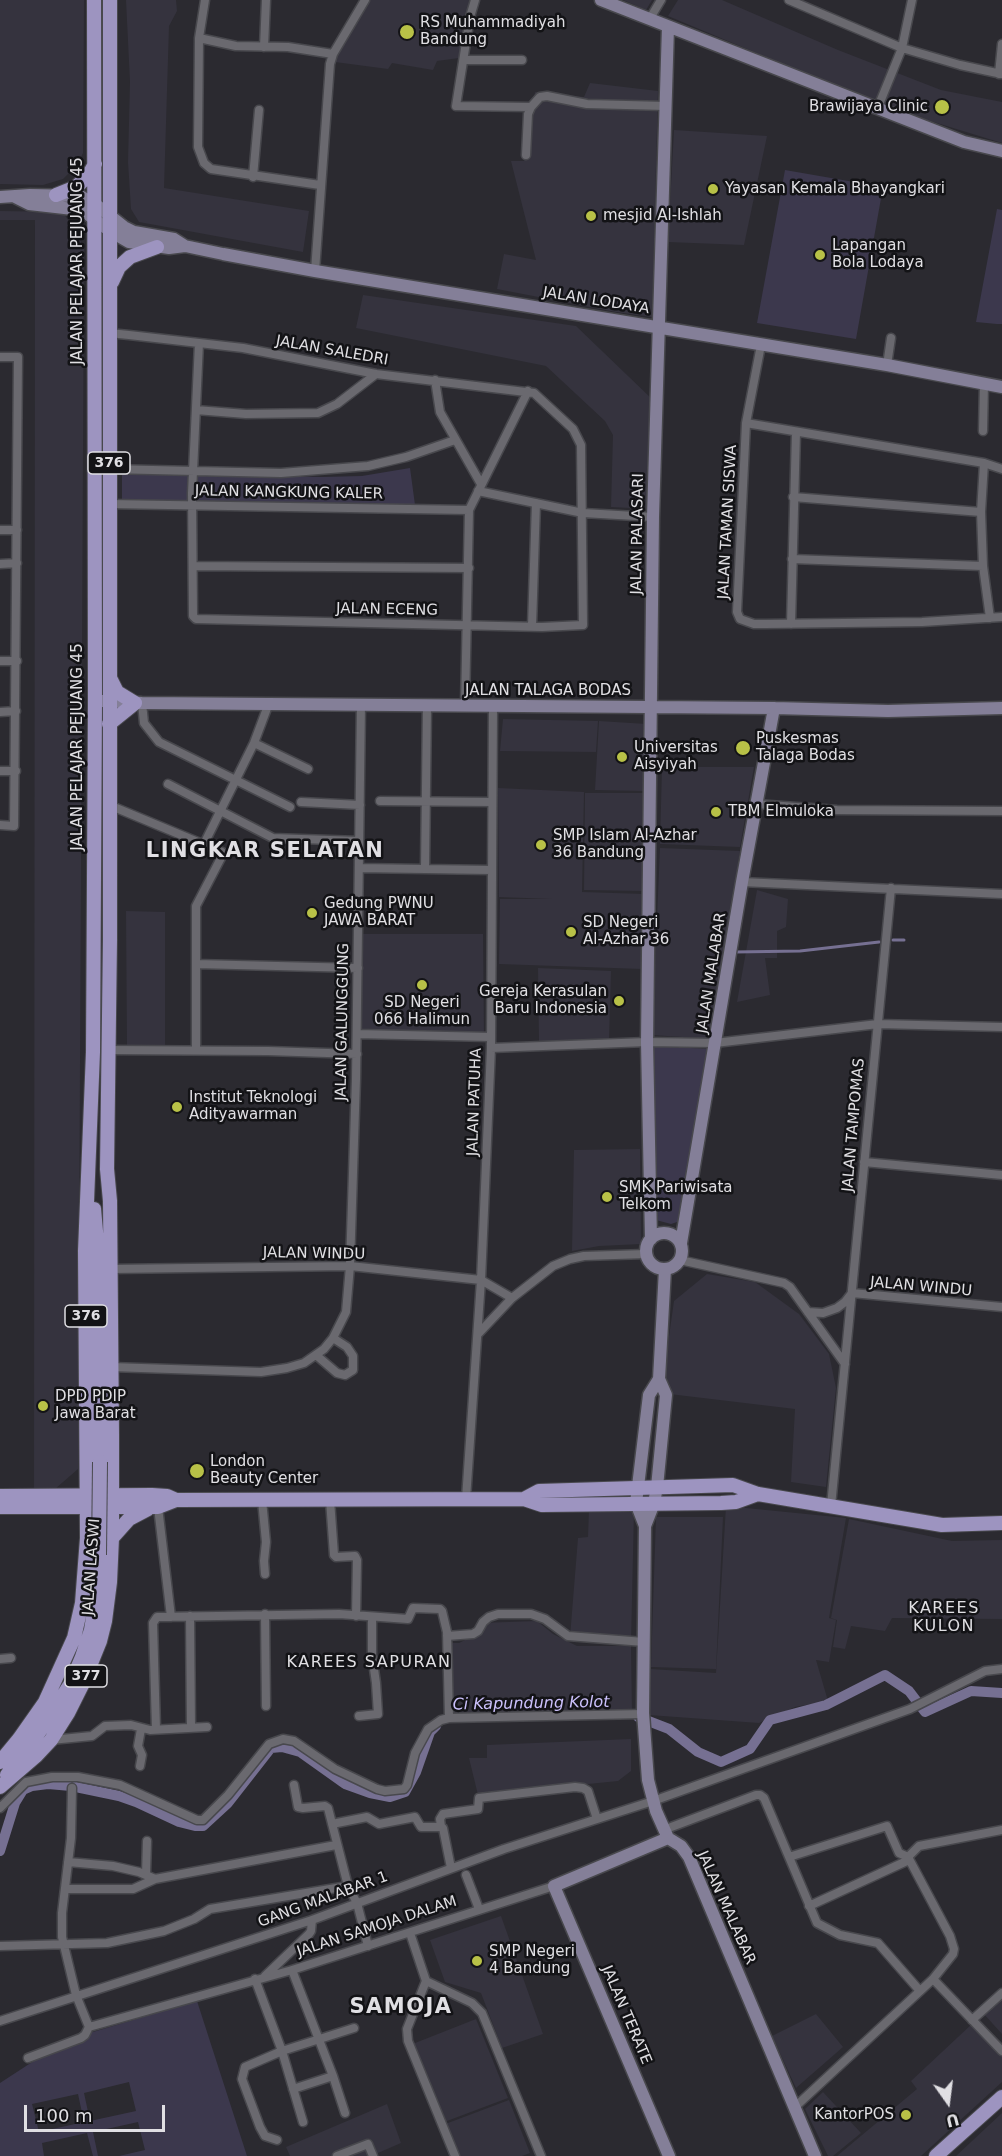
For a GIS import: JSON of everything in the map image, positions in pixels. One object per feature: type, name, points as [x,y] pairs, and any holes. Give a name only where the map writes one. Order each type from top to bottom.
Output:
[{"type":"main road","name":"JALAN PELAJAR PEJUANG 45","points":[[94,0],[102,701],[90,1168],[85,1251],[100,1464],[112,1501]]},
{"type":"main road","name":"JALAN PELAJAR PEJUANG 45","points":[[87,1501],[100,1464],[111,1367],[105,1266],[110,939],[109,724],[102,701],[109,673],[108,56],[110,0]]},
{"type":"main road","points":[[93,56],[100,63],[107,60],[108,56]]},
{"type":"main road","points":[[56,195],[76,187],[88,176],[95,164]]},
{"type":"main road","points":[[110,293],[112,279],[119,267],[130,257],[158,247]]},
{"type":"main road","points":[[109,673],[117,692],[139,703],[109,724]]},
{"type":"main road","name":"376","points":[[90,1168],[105,1266],[99,1555]]},
{"type":"main road","points":[[0,1507],[56,1501],[100,1464],[124,1485],[154,1503]]},
{"type":"main road","points":[[524,1499],[539,1491],[733,1485],[758,1494],[942,1525],[1002,1523]]},
{"type":"main road","points":[[112,1538],[129,1519],[167,1496],[176,1500],[524,1499],[542,1504],[736,1502],[758,1494]]},
{"type":"main road","points":[[0,1496],[56,1501],[154,1503]]},
{"type":"main road","points":[[56,1501],[80,1523],[87,1539]]},
{"type":"main road","name":"JALAN LASWI","points":[[0,1762],[45,1702],[74,1638],[82,1603],[87,1539],[87,1501]]},
{"type":"main road","name":"JALAN LASWI","points":[[0,1786],[55,1739],[83,1683],[100,1641],[110,1582],[112,1501]]},
{"type":"main road","name":"377","points":[[0,1786],[71,1683],[90,1630],[97,1594],[99,1555]]},
{"type":"main road","name":"377","points":[[0,1768],[30,1743]]},
{"type":"main road","points":[[936,2156],[1002,2097]]},
{"type":"street","points":[[205,0],[199,38],[198,147],[203,160],[211,169],[253,177],[320,185]]},
{"type":"street","points":[[264,47],[266,0]]},
{"type":"street","points":[[315,271],[330,64],[333,54],[365,0]]},
{"type":"street","points":[[475,0],[470,16],[456,106],[531,107]]},
{"type":"street","points":[[601,0],[878,107],[932,134],[1002,151]]},
{"type":"street","points":[[649,20],[661,0]]},
{"type":"street","points":[[789,0],[902,48],[1000,74],[1002,44]]},
{"type":"street","points":[[878,107],[902,48],[912,0]]},
{"type":"street","name":"JALAN PALASARI","points":[[647,1042],[652,517],[668,27]]},
{"type":"street","points":[[199,38],[236,46],[288,47],[333,54]]},
{"type":"street","points":[[464,60],[522,60]]},
{"type":"street","points":[[526,155],[528,114],[540,97],[547,96],[587,104],[666,106]]},
{"type":"street","points":[[253,177],[259,110]]},
{"type":"street","points":[[0,197],[80,196],[95,211]]},
{"type":"street","points":[[15,197],[29,204],[95,211]]},
{"type":"street","name":"JALAN LODAYA","points":[[95,211],[110,216],[124,227],[134,231],[174,239],[185,246]]},
{"type":"street","name":"JALAN LODAYA","points":[[95,211],[110,231],[129,242],[170,248],[185,246],[315,271],[658,326],[1002,387]]},
{"type":"street","name":"JALAN SALEDRI","points":[[110,333],[243,348],[376,374],[528,391]]},
{"type":"street","points":[[887,365],[891,338]]},
{"type":"street","points":[[199,343],[192,505],[193,566],[469,568]]},
{"type":"street","name":"JALAN TAMAN SISWA","points":[[761,345],[746,423],[737,612],[743,621],[754,624],[922,622],[1002,617]]},
{"type":"street","points":[[0,357],[18,357],[14,826],[0,825]]},
{"type":"street","points":[[196,410],[246,414],[318,413],[337,404],[376,374]]},
{"type":"street","points":[[435,380],[440,412],[480,487],[536,503],[583,513],[652,517]]},
{"type":"street","points":[[983,430],[984,384]]},
{"type":"street","points":[[465,706],[469,510],[528,391],[534,393],[553,410],[573,429],[580,440],[583,513]]},
{"type":"street","points":[[746,423],[984,463],[1002,469]]},
{"type":"street","points":[[791,624],[796,432]]},
{"type":"street","points":[[109,469],[281,473],[368,466],[406,457],[455,440]]},
{"type":"street","points":[[984,463],[981,512],[983,566],[990,618]]},
{"type":"street","points":[[793,497],[981,512]]},
{"type":"street","points":[[532,626],[536,503]]},
{"type":"street","name":"JALAN KANGKUNG KALER","points":[[109,504],[469,510]]},
{"type":"street","name":"JALAN ECENG","points":[[193,566],[193,616],[200,620],[583,625],[581,554],[583,513]]},
{"type":"street","points":[[0,530],[17,530]]},
{"type":"street","points":[[792,559],[983,566]]},
{"type":"street","points":[[0,564],[17,563]]},
{"type":"street","points":[[0,661],[17,661]]},
{"type":"street","name":"JALAN TALAGA BODAS","points":[[102,701],[888,711],[1002,708]]},
{"type":"street","points":[[139,703],[144,723],[159,742],[290,807]]},
{"type":"street","points":[[204,844],[254,743],[269,703]]},
{"type":"street","name":"JALAN GALUNGGUNG","points":[[111,1367],[261,1372],[287,1368],[304,1363],[316,1355],[333,1338],[346,1312],[350,1266],[357,1054],[361,704]]},
{"type":"street","points":[[425,869],[427,705]]},
{"type":"street","name":"JALAN PATUHA","points":[[466,1499],[482,1280],[491,1037],[493,706]]},
{"type":"street","name":"JALAN MALABAR","points":[[681,1243],[774,708]]},
{"type":"street","points":[[0,712],[16,711]]},
{"type":"street","points":[[254,743],[308,769]]},
{"type":"street","points":[[0,771],[16,771]]},
{"type":"street","points":[[168,784],[273,838],[359,841]]},
{"type":"street","points":[[380,801],[492,802]]},
{"type":"street","points":[[301,802],[360,805]]},
{"type":"street","points":[[756,804],[837,810],[1002,811]]},
{"type":"street","points":[[109,805],[220,851],[222,856],[196,906],[196,1050]]},
{"type":"street","points":[[359,868],[492,870]]},
{"type":"street","points":[[742,882],[1002,894]]},
{"type":"street","name":"JALAN TAMPOMAS","points":[[831,1506],[891,888]]},
{"type":"street","points":[[196,964],[358,968]]},
{"type":"street","points":[[490,1048],[647,1042],[715,1043],[878,1024],[1002,1027]]},
{"type":"street","points":[[357,1034],[491,1037]]},
{"type":"street","points":[[647,1042],[651,1239]]},
{"type":"street","points":[[107,1050],[357,1054]]},
{"type":"street","points":[[864,1162],[1002,1175]]},
{"type":"street","points":[[664,1233],[674,1236],[681,1243],[683,1252],[674,1267],[660,1269],[651,1264],[646,1254],[646,1246],[651,1239],[664,1233]]},
{"type":"street","points":[[478,1334],[512,1298],[553,1266],[584,1256],[646,1254]]},
{"type":"street","points":[[680,1260],[784,1283],[790,1287],[845,1364]]},
{"type":"street","name":"JALAN WINDU","points":[[105,1266],[350,1266],[482,1280],[512,1298]]},
{"type":"street","name":"JALAN MALABAR","points":[[665,1269],[659,1379],[666,1395],[657,1487],[654,1503],[645,1526],[643,1714],[648,1780],[660,1820],[667,1833],[689,1857],[796,2106],[815,2156]]},
{"type":"street","name":"JALAN WINDU","points":[[808,1312],[823,1313],[837,1308],[852,1293],[1002,1307]]},
{"type":"street","points":[[316,1355],[337,1373],[345,1375],[353,1370],[353,1356],[346,1347],[333,1338]]},
{"type":"street","name":"JALAN MALABAR","points":[[645,1526],[636,1503],[648,1395],[659,1379]]},
{"type":"street","points":[[262,1500],[266,1574]]},
{"type":"street","points":[[330,1500],[334,1555],[336,1557],[356,1556],[357,1560],[356,1616]]},
{"type":"street","points":[[154,1503],[171,1617]]},
{"type":"street","points":[[156,1729],[153,1620],[158,1617],[265,1614],[408,1619],[413,1608],[440,1609],[447,1636],[449,1718]]},
{"type":"street","points":[[265,1614],[266,1706]]},
{"type":"street","points":[[447,1636],[473,1634],[489,1617],[498,1614],[531,1614],[545,1619],[568,1636],[644,1642]]},
{"type":"street","points":[[190,1616],[191,1728]]},
{"type":"street","points":[[359,1716],[378,1714],[372,1655],[372,1617]]},
{"type":"street","points":[[0,1659],[11,1658]]},
{"type":"street","name":"GANG MALABAR 1","points":[[0,2021],[312,1920],[450,1868],[653,1801],[910,1709],[985,1671],[1002,1669]]},
{"type":"street","points":[[0,1808],[26,1782],[52,1777],[78,1778],[120,1785],[197,1820],[202,1820],[228,1795],[269,1744],[283,1739],[294,1741],[335,1769],[355,1779],[377,1789],[396,1791],[404,1790],[415,1753],[428,1730],[441,1720],[643,1714]]},
{"type":"street","points":[[55,1739],[92,1736],[105,1726],[131,1725],[141,1729],[207,1727]]},
{"type":"street","points":[[140,1766],[142,1755],[138,1746],[141,1729]]},
{"type":"street","points":[[294,1785],[298,1807],[326,1806],[348,1886],[357,1903],[368,1946]]},
{"type":"street","points":[[28,2058],[81,2038],[88,2027],[76,1995],[62,1937],[71,1838],[72,1788]]},
{"type":"street","points":[[450,1868],[445,1832],[441,1827],[440,1818],[443,1814],[478,1809],[479,1798],[583,1788],[588,1791],[597,1819]]},
{"type":"street","points":[[667,1833],[756,1795],[764,1798],[817,1923],[840,1935],[873,1941],[882,1947],[920,1991]]},
{"type":"street","points":[[332,1824],[367,1817],[379,1824],[411,1816],[417,1818],[421,1827],[441,1827]]},
{"type":"street","points":[[789,1857],[885,1826],[899,1853],[909,1858],[953,1945],[953,1954],[933,1980],[796,2106]]},
{"type":"street","points":[[809,1906],[909,1858],[919,1846],[1002,1830]]},
{"type":"street","name":"JALAN SAMOJA DALAM","points":[[88,2027],[292,1970],[554,1886],[667,1833]]},
{"type":"street","points":[[147,1840],[150,1876]]},
{"type":"street","points":[[68,1862],[113,1866],[150,1876],[336,1845]]},
{"type":"street","points":[[466,1875],[479,1909]]},
{"type":"street","points":[[65,1889],[124,1890],[138,1887],[150,1876]]},
{"type":"street","points":[[0,1946],[93,1944],[134,1937],[182,1924],[210,1909],[348,1886]]},
{"type":"street","name":"JALAN TERATE","points":[[554,1886],[669,2156]]},
{"type":"street","points":[[265,1976],[309,1934],[312,1920]]},
{"type":"street","points":[[410,1932],[426,1981],[407,2028],[408,2041],[455,2156]]},
{"type":"street","points":[[292,1970],[320,2039],[345,2113]]},
{"type":"street","points":[[255,1979],[282,2051],[303,2122]]},
{"type":"street","points":[[933,1980],[1002,2051]]},
{"type":"street","points":[[426,1981],[472,2003],[482,2013],[541,2156]]},
{"type":"street","points":[[972,2020],[1002,1992]]},
{"type":"street","points":[[277,2140],[265,2136],[242,2079],[245,2067],[282,2051],[354,2028]]},
{"type":"street","points":[[293,2089],[333,2076]]},
{"type":"street","points":[[337,2156],[368,2144],[373,2156]]},
{"type":"shaded area","points":[[0,0],[84,0],[83,153],[77,165],[63,179],[43,185],[0,184]]},
{"type":"shaded area","points":[[126,0],[176,0],[177,11],[169,26],[164,188],[309,211],[303,252],[139,222],[131,209],[128,162],[130,82]]},
{"type":"shaded area","name":"RS Muhammadiyah Bandung","points":[[367,0],[472,0],[459,58],[437,61],[433,70],[392,63],[388,69],[335,62],[343,41]]},
{"type":"shaded area","points":[[623,0],[652,0],[646,10]]},
{"type":"shaded area","points":[[678,0],[722,0],[838,50],[941,90],[1002,102],[1002,143],[888,108],[668,16]]},
{"type":"shaded area","points":[[590,83],[658,91],[652,317],[497,289],[504,254],[536,260],[511,161],[524,161],[535,92],[584,97]]},
{"type":"shaded area","name":"Yayasan Kemala Bhayangkari","points":[[674,130],[767,136],[744,245],[668,242]]},
{"type":"shaded area","name":"Lapangan Bola Lodaya","points":[[785,170],[883,187],[856,339],[757,323]]},
{"type":"shaded area","points":[[997,209],[1002,210],[1002,324],[976,322]]},
{"type":"shaded area","points":[[0,211],[63,212],[84,247],[78,1469],[55,1489],[34,1488],[35,220],[0,220]]},
{"type":"shaded area","points":[[363,295],[576,326],[653,400],[650,509],[611,507],[613,435],[605,421],[546,366],[356,328]]},
{"type":"shaded area","points":[[410,468],[415,505],[122,508],[122,473],[322,477],[362,476]]},
{"type":"shaded area","points":[[503,719],[598,721],[596,752],[500,751]]},
{"type":"shaded area","name":"Universitas Aisyiyah","points":[[599,721],[647,724],[646,791],[595,790]]},
{"type":"shaded area","points":[[662,767],[754,767],[740,847],[660,844]]},
{"type":"shaded area","points":[[498,788],[584,792],[582,892],[645,894],[642,969],[499,964],[500,899],[552,899],[499,897]]},
{"type":"shaded area","points":[[585,793],[647,793],[644,891],[584,890]]},
{"type":"shaded area","points":[[660,848],[740,851],[712,1039],[652,1035]]},
{"type":"shaded area","points":[[757,890],[788,899],[786,927],[777,931],[777,958],[765,958],[770,995],[737,1002]]},
{"type":"shaded area","points":[[126,911],[165,912],[165,1045],[127,1046]]},
{"type":"shaded area","name":"SD Negeri 066 Halimun","points":[[360,934],[483,934],[484,1037],[360,1037]]},
{"type":"shaded area","points":[[538,968],[611,971],[609,1041],[539,1042]]},
{"type":"shaded area","points":[[651,1046],[711,1049],[692,1213],[686,1219],[671,1224],[656,1220]]},
{"type":"shaded area","name":"SMK Pariwisata Telkom","points":[[640,1149],[641,1244],[599,1246],[572,1251],[574,1150]]},
{"type":"shaded area","points":[[707,1274],[755,1282],[799,1314],[829,1354],[836,1388],[826,1487],[791,1482],[795,1409],[661,1393],[674,1301]]},
{"type":"shaded area","points":[[726,1506],[846,1518],[829,1618],[836,1620],[829,1662],[816,1660],[828,1701],[795,1707],[759,1723],[649,1715],[650,1669],[716,1673]]},
{"type":"shaded area","points":[[589,1509],[634,1510],[631,1643],[577,1641],[570,1637],[578,1538],[588,1537]]},
{"type":"shaded area","points":[[656,1517],[723,1517],[716,1669],[651,1667]]},
{"type":"shaded area","points":[[849,1519],[952,1541],[1002,1540],[1002,1619],[892,1618],[885,1631],[851,1626],[845,1649],[833,1647],[837,1620],[831,1618]]},
{"type":"shaded area","points":[[537,1621],[553,1634],[577,1646],[631,1646],[632,1714],[450,1715],[446,1643],[459,1643],[473,1636],[479,1623]]},
{"type":"shaded area","points":[[631,1739],[631,1771],[618,1781],[478,1795],[469,1758],[487,1758],[487,1745]]},
{"type":"shaded area","name":"SMP Negeri 4 Bandung","points":[[501,1916],[543,2034],[502,2048],[481,1993],[445,1982],[430,1940]]},
{"type":"shaded area","points":[[1002,1997],[1002,2034],[983,2013]]},
{"type":"shaded area","points":[[197,2001],[247,2156],[119,2156],[145,2150],[138,2122],[93,2132],[98,2156],[93,2156],[87,2133],[42,2143],[44,2156],[0,2156],[0,2083],[66,2040]],"holes":[[[129,2082],[136,2111],[90,2121],[84,2093]],[[78,2094],[84,2122],[39,2132],[32,2104]]]},
{"type":"shaded area","points":[[816,2014],[843,2047],[796,2088],[772,2036]]},
{"type":"shaded area","points":[[476,2019],[508,2098],[439,2124],[410,2045]]},
{"type":"shaded area","points":[[973,2023],[1002,2056],[1002,2082],[921,2156],[837,2156],[917,2089],[911,2081]]},
{"type":"shaded area","points":[[823,2092],[861,2133],[833,2156],[828,2156],[805,2109]]},
{"type":"shaded area","points":[[509,2100],[530,2153],[522,2156],[452,2156],[440,2126]]},
{"type":"shaded area","points":[[387,2104],[401,2143],[371,2156],[290,2156],[286,2147]]},
{"type":"shaded area","points":[[1002,2113],[1002,2156],[956,2156]]},
{"type":"waterway","points":[[893,940],[904,940]]},
{"type":"waterway","points":[[735,952],[800,951],[879,942]]},
{"type":"waterway","name":"Ci Kapundung Kolot","points":[[638,1717],[669,1729],[698,1752],[721,1762],[750,1749],[770,1720],[826,1705],[885,1675],[909,1691],[925,1712],[971,1691],[1002,1693]]},
{"type":"waterway","name":"Ci Kapundung Kolot","points":[[0,1851],[15,1803],[23,1790],[32,1786],[48,1784],[71,1786],[119,1796],[179,1822],[203,1826],[228,1803],[271,1748],[282,1747],[300,1752],[345,1784],[390,1797],[405,1792],[416,1772],[430,1732],[436,1726]]},
{"type":"place","name":"RS Muhammadiyah Bandung","points":[[407,32]]},
{"type":"place","name":"Brawijaya Clinic","points":[[942,107]]},
{"type":"place","name":"Yayasan Kemala Bhayangkari","points":[[713,189]]},
{"type":"place","name":"mesjid Al-Ishlah","points":[[591,216]]},
{"type":"place","name":"Lapangan Bola Lodaya","points":[[820,255]]},
{"type":"place","name":"Puskesmas Talaga Bodas","points":[[743,748]]},
{"type":"place","name":"Universitas Aisyiyah","points":[[622,757]]},
{"type":"place","name":"TBM Elmuloka","points":[[716,812]]},
{"type":"place","name":"SMP Islam Al-Azhar 36 Bandung","points":[[541,845]]},
{"type":"place","name":"Gedung PWNU JAWA BARAT","points":[[312,913]]},
{"type":"place","name":"SD Negeri Al-Azhar 36","points":[[571,932]]},
{"type":"place","name":"SD Negeri 066 Halimun","points":[[422,985]]},
{"type":"place","name":"Gereja Kerasulan Baru Indonesia","points":[[619,1001]]},
{"type":"place","name":"Institut Teknologi Adityawarman","points":[[177,1107]]},
{"type":"place","name":"SMK Pariwisata Telkom","points":[[607,1197]]},
{"type":"place","name":"DPD PDIP Jawa Barat","points":[[43,1406]]},
{"type":"place","name":"London Beauty Center","points":[[197,1471]]},
{"type":"place","name":"SMP Negeri 4 Bandung","points":[[477,1961]]},
{"type":"place","name":"KantorPOS","points":[[906,2115]]},
{"type":"district","name":"LINGKAR SELATAN","points":[[265,852]]},
{"type":"district","name":"KAREES KULON","points":[[944,1618]]},
{"type":"district","name":"KAREES SAPURAN","points":[[369,1663]]},
{"type":"district","name":"SAMOJA","points":[[401,2008]]}]
